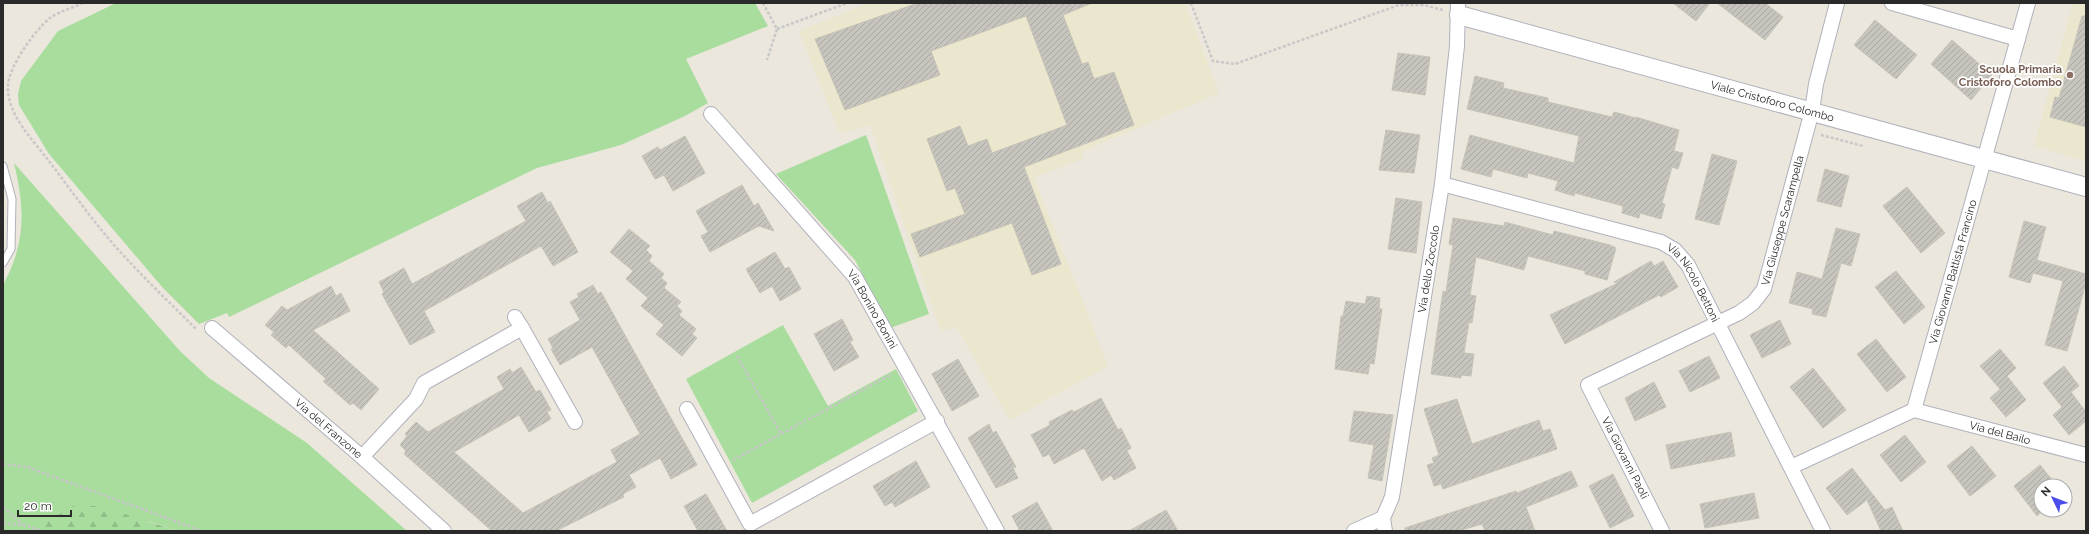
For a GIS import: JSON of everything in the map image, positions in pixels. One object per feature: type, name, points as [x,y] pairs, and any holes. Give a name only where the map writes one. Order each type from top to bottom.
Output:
[{"type":"street","name":"Via Giuseppe Scarampella","points":[[1588,385],[1739,313],[1752,303],[1764,289],[1812,111],[1816,84],[1837,3]]},
{"type":"street","points":[[1892,3],[2018,39]]},
{"type":"street","name":"Via Giovanni Battista Francino","points":[[1914,410],[2028,3]]},
{"type":"street","name":"Viale Cristoforo Colombo","points":[[1456,10],[2086,187]]},
{"type":"street","name":"Via dello Zoccolo","points":[[1384,524],[1392,497],[1442,184],[1456,10]]},
{"type":"street","name":"Via Bonino Bonini","points":[[711,114],[855,277],[937,421],[997,531]]},
{"type":"street","name":"Via Nicolò Bettoni","points":[[1442,184],[1662,242],[1675,250],[1688,265],[1823,531]]},
{"type":"street","points":[[362,457],[416,399],[424,383],[518,323],[575,422]]},
{"type":"street","name":"Via del Franzone","points":[[212,328],[362,457],[444,531]]},
{"type":"street","name":"Via Giovanni Paoli","points":[[1588,385],[1662,531]]},
{"type":"street","points":[[687,409],[750,524],[937,421]]},
{"type":"street","points":[[1791,467],[1914,410]]},
{"type":"street","name":"Via del Bailo","points":[[1914,410],[2086,455]]},
{"type":"street","points":[[1354,531],[1384,524]]},
{"type":"lane","points":[[3,166],[12,200],[10,249],[3,263]]},
{"type":"path","points":[[83,3],[57,14],[47,21],[19,56],[12,66],[8,79],[10,104],[23,127],[71,192],[123,255],[197,330]]},
{"type":"path","points":[[763,3],[777,29],[767,60]]},
{"type":"path","points":[[777,29],[847,3]]},
{"type":"path","points":[[1191,3],[1213,61],[1235,64],[1398,5],[1424,5],[1456,10]]},
{"type":"path","points":[[737,356],[781,434]]},
{"type":"path","points":[[718,468],[906,366]]},
{"type":"path","points":[[3,464],[27,467],[202,531]]},
{"type":"path","points":[[3,507],[23,525]]},
{"type":"path","points":[[3,523],[23,525],[42,531]]},
{"type":"shaded area","points":[[869,3],[1185,3],[1219,93],[1082,152],[1084,158],[1034,178],[1108,366],[1010,420],[956,327],[941,332],[870,125],[840,134],[799,31]]},
{"type":"shaded area","name":"Scuola Primaria Cristoforo Colombo","points":[[2073,3],[2086,3],[2086,161],[2034,146]]},
{"type":"green space","points":[[116,3],[755,3],[768,26],[686,59],[708,103],[685,116],[621,145],[537,168],[229,317],[227,313],[199,324],[163,288],[49,154],[19,105],[18,94],[21,81],[58,31]]},
{"type":"green space","points":[[866,135],[929,314],[890,328],[855,260],[776,174]]},
{"type":"green space","points":[[14,163],[180,351],[209,378],[307,443],[407,531],[178,531],[148,521],[38,528],[31,531],[3,531],[3,285],[11,270],[16,255],[21,226],[20,196]]},
{"type":"green space","points":[[783,325],[828,406],[896,369],[918,411],[752,503],[686,379]]},
{"type":"green space","points":[[73,506],[100,506],[178,531],[31,531]]},
{"type":"building","points":[[918,3],[1092,3],[1063,15],[1082,64],[1088,62],[1094,79],[1114,72],[1134,125],[1024,167],[1061,264],[1032,275],[1012,223],[920,257],[911,234],[965,214],[955,188],[947,191],[927,139],[960,126],[968,146],[987,139],[992,153],[1067,125],[1026,16],[931,51],[940,75],[845,110],[815,39]]},
{"type":"building","points":[[1673,3],[1710,3],[1696,21]]},
{"type":"building","points":[[1717,3],[1765,3],[1783,17],[1765,40]]},
{"type":"building","points":[[2082,16],[2086,16],[2086,127],[2050,117],[2055,97],[2059,98]]},
{"type":"building","points":[[1875,20],[1917,55],[1896,79],[1854,45]]},
{"type":"building","points":[[1952,40],[1992,75],[1971,100],[1931,64]]},
{"type":"building","points":[[1398,53],[1430,57],[1425,95],[1392,90]]},
{"type":"building","points":[[1475,76],[1504,83],[1503,88],[1548,98],[1548,102],[1612,117],[1614,112],[1679,130],[1674,151],[1683,153],[1678,169],[1672,167],[1662,203],[1665,204],[1661,219],[1640,213],[1639,218],[1622,213],[1623,206],[1575,193],[1574,196],[1555,190],[1558,181],[1528,173],[1527,178],[1493,169],[1491,177],[1461,169],[1470,135],[1574,163],[1579,136],[1467,109]]},
{"type":"building","points":[[1386,130],[1420,135],[1414,173],[1379,170]]},
{"type":"building","points":[[685,136],[705,173],[673,191],[664,175],[655,179],[642,156],[658,147],[660,150]]},
{"type":"building","points":[[1712,154],[1737,161],[1719,225],[1695,219]]},
{"type":"building","points":[[1825,169],[1849,176],[1841,207],[1817,201]]},
{"type":"building","points":[[742,185],[754,206],[758,203],[774,231],[759,226],[710,252],[701,236],[708,232],[696,211]]},
{"type":"building","points":[[1907,187],[1945,233],[1921,253],[1883,206]]},
{"type":"building","points":[[542,192],[548,203],[550,201],[578,252],[553,266],[541,246],[424,311],[435,332],[410,345],[382,294],[384,292],[379,282],[404,268],[412,284],[526,221],[517,206]]},
{"type":"building","points":[[1396,198],[1422,202],[1416,253],[1388,249]]},
{"type":"building","points":[[1453,218],[1504,226],[1505,222],[1553,235],[1554,231],[1610,245],[1616,248],[1607,280],[1585,274],[1585,271],[1528,256],[1524,270],[1476,257],[1470,295],[1476,296],[1472,323],[1469,322],[1464,353],[1474,354],[1471,376],[1461,375],[1461,378],[1431,374],[1443,291],[1446,292],[1453,245],[1449,244]]},
{"type":"building","points":[[2024,221],[2046,227],[2037,260],[2086,274],[2086,283],[2067,351],[2045,345],[2063,281],[2033,273],[2030,283],[2009,277]]},
{"type":"building","points":[[1836,228],[1860,234],[1851,266],[1841,263],[1826,317],[1812,314],[1813,309],[1789,303],[1797,272],[1822,279]]},
{"type":"building","points":[[629,229],[650,246],[646,250],[652,256],[649,261],[664,274],[661,278],[667,283],[664,288],[681,302],[677,306],[682,311],[679,315],[696,329],[692,334],[697,338],[682,356],[656,334],[664,325],[641,306],[648,298],[626,279],[633,271],[610,252]]},
{"type":"building","points":[[775,252],[785,269],[789,267],[801,289],[780,301],[772,286],[760,293],[746,269]]},
{"type":"building","points":[[1651,261],[1654,266],[1663,261],[1678,287],[1661,297],[1659,295],[1565,344],[1550,315],[1618,283],[1614,282]]},
{"type":"building","points":[[1896,271],[1925,307],[1904,324],[1875,287]]},
{"type":"building","points":[[593,285],[598,294],[601,292],[697,465],[671,479],[660,458],[629,475],[636,487],[623,494],[624,497],[556,531],[492,531],[404,454],[406,451],[400,445],[407,436],[405,434],[416,422],[428,432],[504,389],[497,377],[510,369],[512,373],[521,367],[536,392],[540,390],[551,410],[547,412],[551,419],[529,432],[519,415],[454,452],[523,513],[617,462],[611,450],[640,434],[592,347],[560,365],[551,349],[553,348],[548,339],[580,320],[570,302],[579,297],[577,294]]},
{"type":"building","points":[[331,286],[336,296],[341,293],[350,311],[313,330],[379,389],[361,410],[353,403],[350,405],[323,381],[326,379],[289,345],[286,348],[271,335],[274,332],[265,325],[282,306],[287,310]]},
{"type":"building","points":[[1367,296],[1380,298],[1379,309],[1382,309],[1374,364],[1370,363],[1368,374],[1335,369],[1341,316],[1343,316],[1346,301],[1365,304]]},
{"type":"building","points":[[842,319],[853,340],[850,342],[859,357],[834,371],[814,334]]},
{"type":"building","points":[[1780,320],[1791,344],[1762,358],[1750,335]]},
{"type":"building","points":[[1876,339],[1906,377],[1887,392],[1857,354]]},
{"type":"building","points":[[2000,349],[2016,368],[2007,376],[2026,400],[2006,417],[1990,398],[2000,389],[1980,366]]},
{"type":"building","points":[[1709,356],[1720,378],[1690,392],[1679,371]]},
{"type":"building","points":[[958,359],[979,396],[952,411],[932,374]]},
{"type":"building","points":[[2064,366],[2079,386],[2071,392],[2086,412],[2086,421],[2069,435],[2053,415],[2062,407],[2043,383]]},
{"type":"building","points":[[1813,368],[1846,410],[1823,428],[1790,387]]},
{"type":"building","points":[[1654,382],[1666,407],[1635,421],[1625,398]]},
{"type":"building","points":[[1101,398],[1118,430],[1121,428],[1131,448],[1127,451],[1136,468],[1114,480],[1111,475],[1102,481],[1084,448],[1054,464],[1049,454],[1043,457],[1031,435],[1050,425],[1049,422],[1072,410],[1074,412]]},
{"type":"building","points":[[1457,399],[1472,444],[1539,420],[1543,431],[1550,429],[1557,449],[1443,489],[1441,484],[1434,486],[1427,465],[1434,463],[1432,458],[1439,455],[1424,409]]},
{"type":"building","points":[[1354,411],[1393,415],[1382,481],[1368,478],[1374,445],[1349,441]]},
{"type":"building","points":[[989,424],[993,433],[996,431],[1016,467],[1013,468],[1018,478],[996,488],[968,438]]},
{"type":"building","points":[[1731,432],[1735,456],[1671,469],[1666,445]]},
{"type":"building","points":[[1905,435],[1926,462],[1901,482],[1880,455]]},
{"type":"building","points":[[1972,446],[1996,476],[1970,496],[1947,466]]},
{"type":"building","points":[[916,461],[930,487],[895,507],[892,502],[885,506],[873,486]]},
{"type":"building","points":[[2040,465],[2051,478],[2033,478],[2033,511],[2014,486]]},
{"type":"building","points":[[1852,468],[1885,510],[1892,507],[1903,531],[1881,531],[1867,500],[1847,515],[1826,488]]},
{"type":"building","points":[[1571,471],[1578,486],[1526,507],[1535,531],[1485,531],[1482,524],[1458,531],[1405,531],[1405,528],[1516,491],[1517,493]]},
{"type":"building","points":[[1613,474],[1634,516],[1610,528],[1589,486]]},
{"type":"building","points":[[1754,493],[1759,518],[1705,528],[1700,504]]},
{"type":"building","points":[[706,494],[727,531],[698,531],[684,506]]},
{"type":"building","points":[[1037,502],[1053,531],[1020,531],[1012,516]]},
{"type":"building","points":[[1166,510],[1178,531],[1129,531]]},
{"type":"place","name":"Scuola Primaria Cristoforo Colombo","points":[[2070,75]]}]
